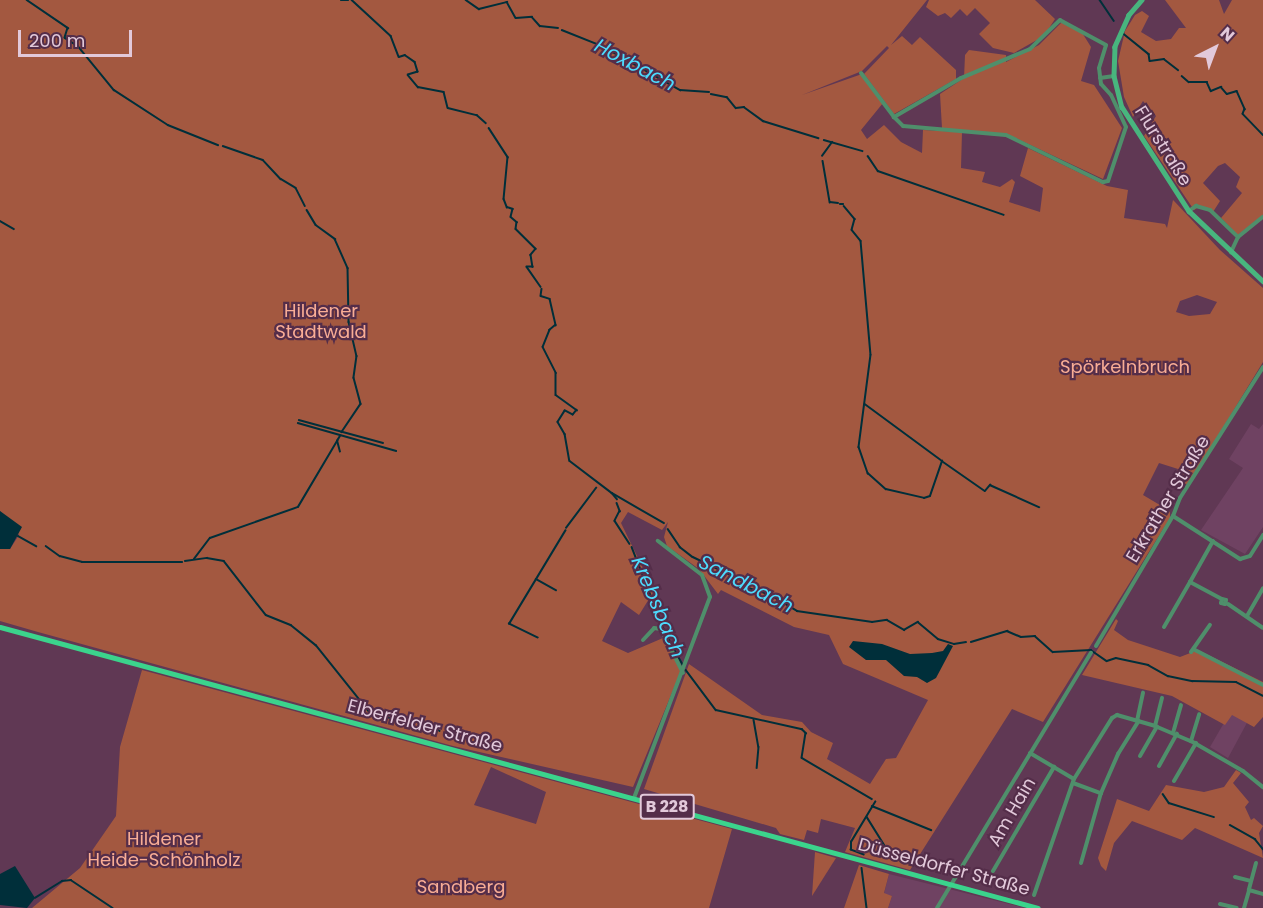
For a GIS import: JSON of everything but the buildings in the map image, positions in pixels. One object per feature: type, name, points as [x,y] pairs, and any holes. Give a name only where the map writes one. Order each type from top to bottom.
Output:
[{"type":"main road","name":"Flurstraße","points":[[1142,0],[1117,39],[1114,76],[1129,121],[1189,211],[1263,281]]},
{"type":"main road","name":"Elberfelder Straße","points":[[0,627],[841,854]]},
{"type":"main road","name":"Düsseldorfer Straße","points":[[841,854],[1038,908]]},
{"type":"street","points":[[861,73],[894,117],[903,126],[1006,135],[1107,182],[1126,127],[1100,78],[1106,45],[1060,20],[1030,49],[962,78],[894,117]]},
{"type":"street","points":[[1100,78],[1114,76]]},
{"type":"street","points":[[1189,211],[1196,206],[1210,210],[1238,237]]},
{"type":"street","points":[[1231,252],[1238,237],[1263,217]]},
{"type":"street","name":"Erkrather Straße","points":[[1096,646],[1173,516],[1180,498],[1263,367]]},
{"type":"street","points":[[1173,516],[1240,559],[1250,556],[1263,535]]},
{"type":"street","points":[[1164,627],[1213,540]]},
{"type":"street","points":[[634,798],[709,604],[709,589],[702,575],[658,541]]},
{"type":"street","points":[[1190,582],[1221,599]]},
{"type":"street","points":[[1246,616],[1263,588]]},
{"type":"street","points":[[1228,604],[1263,628]]},
{"type":"street","points":[[1210,625],[1193,651],[1263,685]]},
{"type":"street","points":[[643,640],[654,628],[661,629],[683,674]]},
{"type":"street","points":[[937,908],[1092,653]]},
{"type":"street","points":[[1081,863],[1101,793],[1138,721],[1143,693]]},
{"type":"street","points":[[1140,756],[1156,726],[1162,698]]},
{"type":"street","points":[[1159,766],[1175,733],[1181,705]]},
{"type":"street","points":[[1174,781],[1193,742],[1199,714]]},
{"type":"street","points":[[1034,895],[1073,781],[1112,718],[1138,721],[1175,733],[1244,771],[1263,787]]},
{"type":"street","points":[[1030,753],[1073,781],[1101,793]]},
{"type":"street","name":"Am Hain","points":[[993,871],[1054,767]]},
{"type":"street","points":[[1244,908],[1256,863]]},
{"type":"street","points":[[1235,877],[1251,881]]},
{"type":"street","points":[[1249,890],[1263,894]]},
{"type":"street","points":[[1220,904],[1237,908]]},
{"type":"shaded area","points":[[1251,424],[1259,429],[1263,424],[1263,527],[1245,554],[1201,530],[1243,468],[1229,459]]},
{"type":"shaded area","points":[[1232,709],[1249,719],[1228,758],[1210,747]]},
{"type":"shaded area","points":[[889,874],[1025,908],[888,908],[892,896],[884,894]]},
{"type":"green space","name":"Hildener Stadtwald","points":[[0,0],[927,0],[891,45],[902,36],[912,45],[920,37],[956,70],[956,79],[894,114],[864,74],[889,48],[887,46],[862,71],[802,95],[862,74],[883,103],[861,130],[867,139],[884,125],[901,142],[922,153],[923,130],[962,132],[961,168],[985,172],[982,182],[1000,187],[1012,179],[1015,182],[1009,202],[1040,212],[1043,188],[1020,176],[1028,148],[1107,186],[1128,190],[1124,218],[1165,224],[1167,228],[1173,200],[1220,250],[1263,288],[1263,362],[1188,485],[1174,479],[1178,469],[1159,463],[1143,495],[1170,511],[1170,518],[1043,722],[1012,709],[910,870],[845,852],[855,828],[821,819],[818,833],[807,830],[804,840],[780,834],[776,828],[644,789],[689,664],[762,715],[802,722],[811,732],[833,743],[827,759],[870,784],[886,759],[896,758],[928,700],[843,664],[829,635],[794,627],[721,590],[718,594],[699,569],[667,546],[664,537],[668,522],[662,530],[628,512],[621,523],[654,591],[639,615],[621,602],[602,641],[628,653],[663,638],[681,671],[633,787],[453,746],[0,621],[0,549],[10,549],[19,535],[0,511]],"holes":[[[1197,295],[1217,302],[1210,314],[1189,316],[1176,312],[1180,301]]]},
{"type":"green space","points":[[929,0],[1035,0],[1055,19],[1044,36],[1014,53],[993,48],[979,34],[990,23],[975,8],[967,16],[960,9],[951,18],[945,13],[938,16],[926,7]]},
{"type":"green space","points":[[1165,0],[1219,0],[1224,14],[1232,0],[1263,0],[1263,215],[1238,235],[1221,218],[1242,193],[1236,187],[1240,177],[1225,163],[1218,166],[1203,183],[1220,201],[1213,212],[1200,206],[1194,210],[1144,136],[1156,116],[1143,101],[1133,117],[1124,97],[1118,61],[1125,31],[1135,15],[1142,11],[1149,16],[1141,32],[1156,41],[1171,39],[1179,28],[1186,28]]},
{"type":"green space","points":[[1062,22],[1081,31],[1091,47],[1081,81],[1094,85],[1122,128],[1103,179],[1011,136],[942,128],[940,94],[964,78],[965,55],[969,50],[1006,55],[1006,62],[1039,45]]},
{"type":"green space","points":[[1116,619],[1118,621],[1114,630],[1128,640],[1180,657],[1198,650],[1263,682],[1263,717],[1254,727],[1232,715],[1225,725],[1172,696],[1082,675]]},
{"type":"green space","points":[[142,670],[732,829],[709,908],[32,908],[80,868],[116,816],[120,747]],"holes":[[[491,767],[546,792],[536,824],[474,805]]]},
{"type":"green space","points":[[1236,770],[1241,773],[1233,783],[1249,802],[1245,807],[1251,820],[1254,818],[1263,826],[1259,833],[1263,858],[1195,828],[1182,840],[1132,821],[1114,843],[1106,871],[1101,866],[1098,858],[1117,799],[1149,811],[1166,785],[1204,792],[1224,787]]},
{"type":"green space","points":[[815,852],[836,858],[812,896]]},
{"type":"green space","points":[[859,865],[889,874],[884,893],[892,896],[888,908],[844,908]]},
{"type":"water","points":[[0,511],[22,527],[10,549],[0,549]]},
{"type":"water","points":[[853,641],[882,644],[910,654],[943,651],[948,644],[953,646],[936,678],[927,683],[917,677],[904,676],[886,660],[866,660],[849,647]]},
{"type":"water","points":[[15,866],[35,898],[27,908],[0,905],[0,874]]},
{"type":"waterway","points":[[27,0],[68,28],[65,38],[78,46],[114,90],[168,125],[218,145]]},
{"type":"waterway","name":"Sandbach","points":[[341,0],[348,0]]},
{"type":"waterway","name":"Sandbach","points":[[352,0],[391,36],[399,57],[405,55],[415,62],[418,72],[408,75],[418,87],[444,92],[448,108],[477,115],[486,123]]},
{"type":"waterway","name":"Hoxbach","points":[[466,0],[479,9],[507,2],[516,18],[532,17],[540,26],[558,28]]},
{"type":"waterway","points":[[1100,0],[1114,21]]},
{"type":"waterway","name":"Hoxbach","points":[[562,30],[602,46],[680,90],[709,92]]},
{"type":"waterway","points":[[1124,34],[1149,54],[1150,61],[1164,59],[1178,70]]},
{"type":"waterway","points":[[1182,76],[1189,82],[1207,82],[1211,91],[1221,87],[1227,94],[1237,91],[1245,109],[1243,114],[1263,135]]},
{"type":"waterway","name":"Hoxbach","points":[[711,94],[727,97],[736,108],[744,107],[763,121],[818,138]]},
{"type":"waterway","name":"Sandbach","points":[[489,128],[508,157],[504,199],[507,207],[513,209],[511,217],[517,222],[516,229],[536,249],[531,255],[533,267],[527,267],[541,287]]},
{"type":"waterway","name":"Hoxbach","points":[[824,140],[862,151]]},
{"type":"waterway","points":[[822,156],[832,142]]},
{"type":"waterway","points":[[223,146],[263,160],[281,179],[296,188],[305,206]]},
{"type":"waterway","name":"Hoxbach","points":[[868,156],[878,171],[1004,215]]},
{"type":"waterway","points":[[823,161],[830,202],[838,203]]},
{"type":"waterway","points":[[844,206],[855,219],[852,230],[861,241],[871,355],[859,447],[868,473],[886,489],[924,498],[930,496],[942,461],[985,491],[990,485],[1039,507]]},
{"type":"waterway","points":[[307,210],[316,225],[335,239],[348,268],[349,322],[357,356],[354,378],[361,404],[342,432]]},
{"type":"waterway","points":[[0,221],[14,229]]},
{"type":"waterway","name":"Sandbach","points":[[542,289],[541,296],[550,299],[556,325],[550,330],[543,347],[556,373],[556,395],[577,410],[573,415],[565,411],[558,422],[565,434],[570,461],[612,493],[664,523]]},
{"type":"waterway","points":[[865,404],[941,460]]},
{"type":"waterway","points":[[299,420],[383,443]]},
{"type":"waterway","points":[[298,423],[396,451]]},
{"type":"waterway","points":[[340,436],[337,441],[340,452]]},
{"type":"waterway","points":[[194,559],[210,538],[298,507],[337,441]]},
{"type":"waterway","points":[[566,528],[596,488]]},
{"type":"waterway","name":"Sandbach","points":[[612,493],[617,499]]},
{"type":"waterway","name":"Krebsbach","points":[[617,503],[620,511],[615,521],[630,544]]},
{"type":"waterway","name":"Sandbach","points":[[668,529],[680,547],[693,557],[743,581],[742,586],[769,594],[797,611],[872,622],[887,620],[904,630],[918,622],[938,639],[954,644],[966,642]]},
{"type":"waterway","points":[[538,638],[509,624],[565,531]]},
{"type":"waterway","points":[[18,536],[36,546]]},
{"type":"waterway","points":[[46,546],[60,556],[82,562],[182,562]]},
{"type":"waterway","name":"Krebsbach","points":[[632,547],[666,634],[683,665]]},
{"type":"waterway","points":[[185,561],[207,558],[224,561],[266,615],[291,625],[316,645],[372,715],[431,724],[440,731]]},
{"type":"waterway","points":[[536,579],[556,590]]},
{"type":"waterway","name":"Sandbach","points":[[971,642],[1007,631],[1021,637],[1035,636],[1053,652],[1091,650],[1107,661],[1116,658],[1148,665],[1168,676],[1192,681],[1236,682],[1263,696]]},
{"type":"waterway","name":"Krebsbach","points":[[686,670],[716,710],[802,729],[806,733],[802,758],[872,799]]},
{"type":"waterway","points":[[754,720],[759,747],[757,768]]},
{"type":"waterway","points":[[1163,794],[1169,803],[1214,817]]},
{"type":"waterway","name":"Krebsbach","points":[[864,855],[851,850],[851,842],[875,802]]},
{"type":"waterway","points":[[872,806],[931,830]]},
{"type":"waterway","points":[[867,817],[892,857]]},
{"type":"waterway","points":[[1230,825],[1255,839],[1263,849]]},
{"type":"waterway","name":"Krebsbach","points":[[862,868],[867,908]]},
{"type":"waterway","points":[[35,898],[62,881],[71,880],[113,908]]},
{"type":"park label","name":"Spörkelnbruch","points":[[1125,367]]},
{"type":"park label","name":"Hildener Heide-Schönholz","points":[[164,850]]},
{"type":"park label","name":"Sandberg","points":[[461,887]]}]
